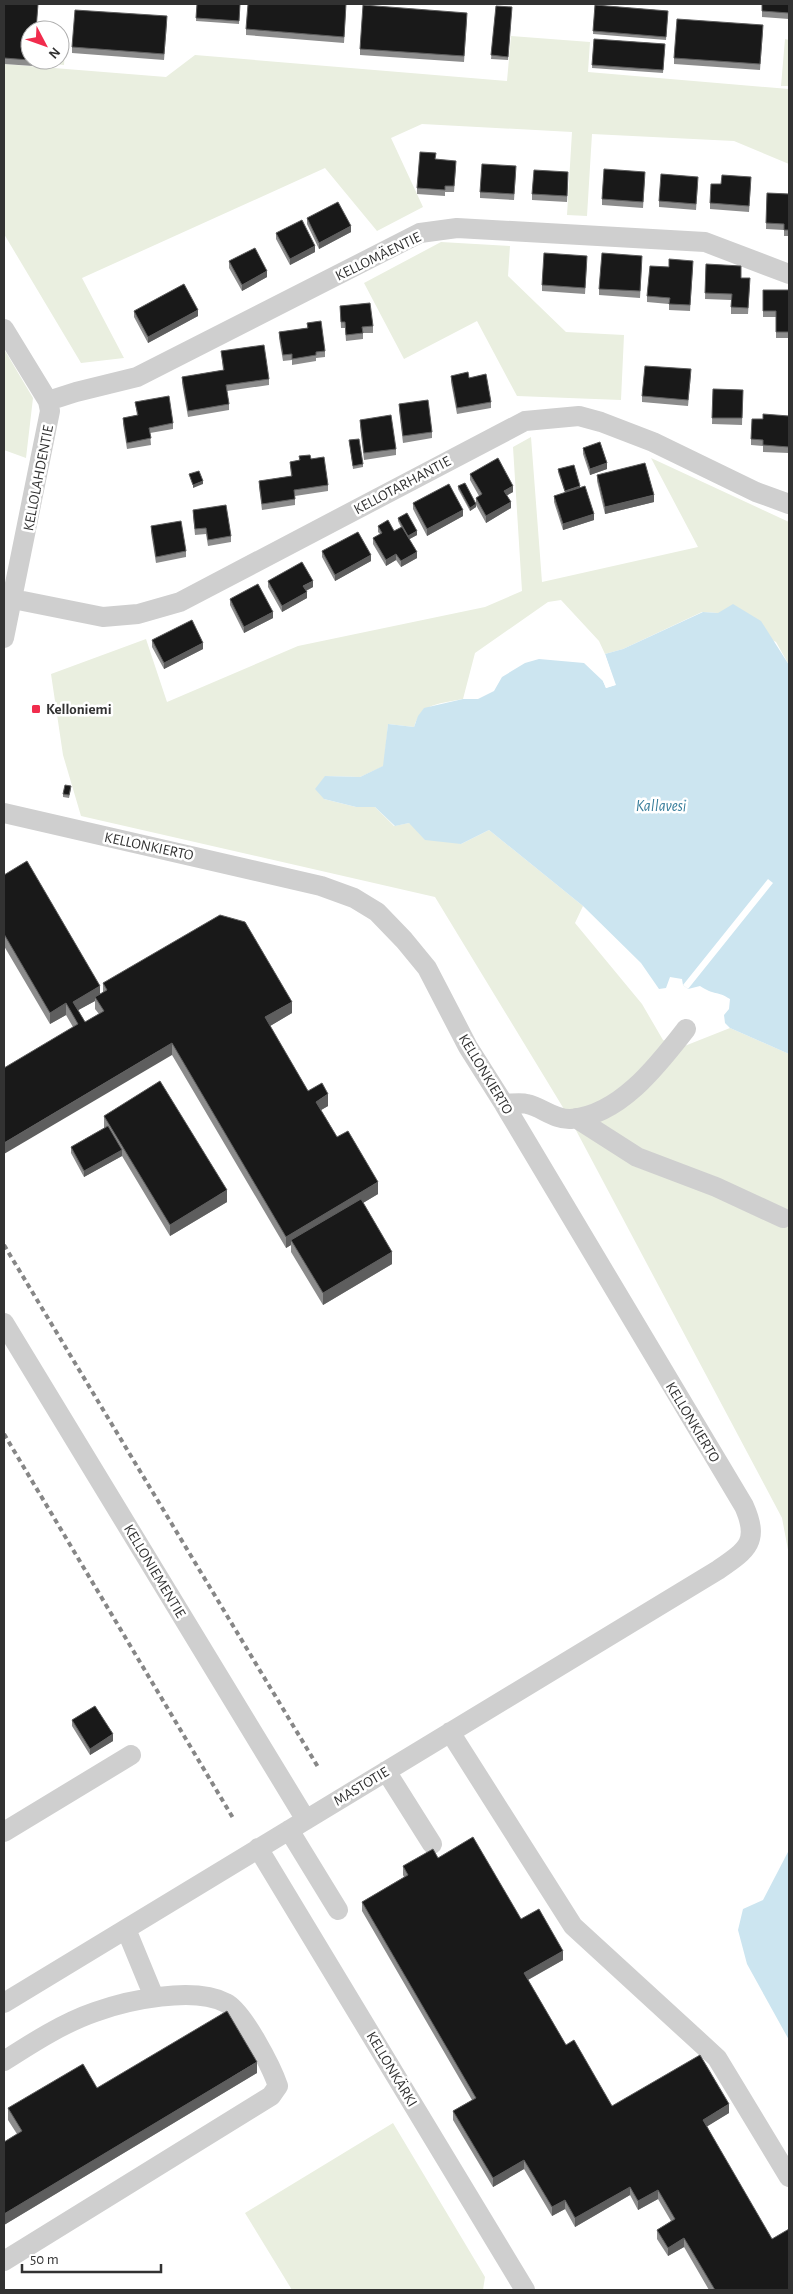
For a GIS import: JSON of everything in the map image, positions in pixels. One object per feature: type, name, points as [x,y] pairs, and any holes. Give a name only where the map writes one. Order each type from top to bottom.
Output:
[{"type":"street","name":"KELLOMÄENTIE","points":[[48,401],[136,377],[420,233],[457,228],[705,242],[789,274]]},
{"type":"street","points":[[4,329],[48,401]]},
{"type":"street","name":"KELLOLAHDENTIE","points":[[4,638],[49,420],[48,401]]},
{"type":"street","name":"KELLOTARHANTIE","points":[[13,600],[102,617],[138,614],[180,602],[524,421],[550,417],[579,416],[600,422],[653,442],[756,492],[789,504]]},
{"type":"street","name":"KELLONKIERTO","points":[[4,813],[321,886],[354,898],[377,912],[427,968],[468,1047],[744,1506],[750,1520],[752,1536],[746,1548],[718,1570]]},
{"type":"street","points":[[504,1104],[527,1104],[553,1116],[570,1119],[593,1114],[638,1086],[686,1030]]},
{"type":"street","points":[[576,1118],[638,1157],[716,1187],[783,1218]]},
{"type":"street","name":"KELLONIEMENTIE","points":[[4,1322],[297,1825],[338,1910]]},
{"type":"street","name":"MASTOTIE","points":[[4,2003],[718,1570]]},
{"type":"street","points":[[450,1732],[573,1926],[717,2058],[789,2177]]},
{"type":"street","points":[[4,1832],[131,1755]]},
{"type":"street","points":[[386,1771],[432,1844]]},
{"type":"street","name":"KELLONKÄRKI","points":[[258,1848],[525,2290]]},
{"type":"street","points":[[126,1929],[154,1997]]},
{"type":"street","points":[[4,2061],[27,2045],[95,2012],[154,1997],[200,1996],[225,2002],[236,2010],[274,2072],[278,2086],[271,2096],[4,2261]]},
{"type":"shaded area","points":[[511,36],[590,42],[588,72],[789,89],[789,164],[734,141],[592,134],[587,216],[567,215],[572,132],[422,124],[391,138],[423,207],[377,231],[325,168],[82,278],[124,358],[81,363],[4,234],[4,64],[20,65],[20,70],[70,69],[166,77],[195,55],[507,81]]},
{"type":"shaded area","points":[[785,39],[789,40],[789,86],[781,86]]},
{"type":"shaded area","points":[[441,242],[510,246],[508,276],[566,332],[624,335],[621,400],[517,396],[477,321],[404,359],[364,283]]},
{"type":"shaded area","points":[[4,349],[33,398],[26,458],[4,450]]},
{"type":"shaded area","points":[[531,437],[542,582],[698,547],[651,458],[789,522],[789,665],[776,642],[718,613],[702,612],[623,649],[605,654],[599,641],[561,600],[548,602],[475,653],[463,699],[439,703],[427,708],[417,719],[414,727],[388,724],[384,766],[360,777],[325,776],[324,799],[356,807],[375,807],[394,826],[409,823],[461,844],[489,830],[583,906],[575,923],[642,1004],[663,1040],[682,1047],[730,1028],[789,1054],[789,1555],[782,1518],[570,1119],[435,897],[81,816],[63,755],[51,674],[146,639],[167,702],[298,646],[485,607],[522,591],[513,447]]},
{"type":"shaded area","points":[[393,2123],[485,2277],[483,2290],[292,2290],[245,2213]]},
{"type":"water","name":"Kallavesi","points":[[733,604],[761,621],[789,665],[789,1054],[730,1028],[725,1023],[724,1015],[729,1009],[730,999],[722,995],[708,991],[700,986],[688,989],[683,985],[682,979],[670,977],[666,988],[659,989],[641,963],[583,906],[489,830],[461,844],[425,840],[409,823],[395,826],[375,807],[356,807],[324,799],[315,789],[325,776],[360,777],[383,766],[388,724],[414,727],[418,716],[424,708],[463,699],[478,699],[494,691],[502,677],[525,663],[539,659],[584,663],[603,681],[606,688],[615,685],[605,654],[623,649],[703,612],[718,613]]},
{"type":"water","points":[[789,1850],[789,2040],[747,1964],[738,1930],[743,1909],[763,1900]]},
{"type":"pier","points":[[605,654],[616,685],[606,688],[603,681],[607,685],[612,683],[603,655]]},
{"type":"pier","points":[[768,879],[773,883],[688,989],[683,985]]},
{"type":"building","points":[[4,4],[38,4],[37,20],[20,20],[20,59],[4,58]]},
{"type":"building","points":[[197,4],[240,4],[239,21],[196,18]]},
{"type":"building","points":[[248,4],[346,4],[344,37],[246,29]]},
{"type":"building","points":[[762,4],[789,4],[789,13],[762,11]]},
{"type":"building","points":[[363,5],[467,13],[464,56],[360,49]]},
{"type":"building","points":[[595,5],[668,11],[666,37],[593,31]]},
{"type":"building","points":[[496,6],[512,7],[508,57],[491,55]]},
{"type":"building","points":[[75,10],[167,16],[164,54],[72,47]]},
{"type":"building","points":[[677,19],[763,25],[760,64],[674,58]]},
{"type":"building","points":[[594,39],[665,44],[663,70],[592,65]]},
{"type":"building","points":[[420,152],[436,153],[435,159],[456,161],[454,186],[445,186],[445,190],[417,188]]},
{"type":"building","points":[[482,164],[516,166],[514,194],[480,192]]},
{"type":"building","points":[[604,169],[645,172],[643,202],[602,199]]},
{"type":"building","points":[[534,170],[568,172],[567,196],[532,194]]},
{"type":"building","points":[[661,174],[698,177],[696,204],[659,201]]},
{"type":"building","points":[[722,175],[751,177],[749,206],[710,203],[711,184],[721,184]]},
{"type":"building","points":[[767,193],[789,194],[789,230],[784,230],[784,224],[766,223]]},
{"type":"building","points":[[338,202],[351,226],[319,243],[307,218]]},
{"type":"building","points":[[302,220],[315,246],[290,259],[276,233]]},
{"type":"building","points":[[255,248],[267,271],[242,285],[229,261]]},
{"type":"building","points":[[544,253],[587,256],[585,288],[542,285]]},
{"type":"building","points":[[602,253],[642,256],[640,291],[599,289]]},
{"type":"building","points":[[669,259],[693,261],[690,305],[669,304],[670,298],[647,296],[650,266],[669,267]]},
{"type":"building","points":[[706,264],[741,266],[741,278],[750,278],[748,308],[731,307],[732,294],[705,293]]},
{"type":"building","points":[[184,284],[198,310],[148,337],[134,311]]},
{"type":"building","points":[[763,290],[789,290],[789,332],[776,332],[776,311],[763,311]]},
{"type":"building","points":[[370,303],[373,326],[362,327],[363,333],[346,335],[345,322],[341,322],[340,306]]},
{"type":"building","points":[[321,321],[325,351],[316,352],[316,355],[292,359],[292,354],[283,355],[279,332],[308,328],[307,323]]},
{"type":"building","points":[[264,345],[269,379],[226,385],[229,404],[188,411],[182,377],[224,370],[221,351]]},
{"type":"building","points":[[645,366],[691,369],[688,400],[642,396]]},
{"type":"building","points":[[468,372],[469,378],[486,374],[491,402],[457,408],[451,376]]},
{"type":"building","points":[[713,389],[743,390],[742,418],[712,418]]},
{"type":"building","points":[[169,396],[173,423],[149,428],[151,438],[127,443],[123,418],[138,415],[135,402]]},
{"type":"building","points":[[428,400],[432,432],[403,436],[399,404]]},
{"type":"building","points":[[763,414],[789,416],[789,447],[763,445],[763,440],[751,439],[752,419],[763,419]]},
{"type":"building","points":[[391,415],[396,449],[364,453],[360,420]]},
{"type":"building","points":[[359,439],[363,464],[353,466],[349,440]]},
{"type":"building","points":[[600,442],[607,463],[590,469],[583,448]]},
{"type":"building","points":[[310,455],[311,459],[324,457],[328,485],[294,490],[295,499],[262,504],[259,481],[292,476],[290,462],[300,460],[299,456]]},
{"type":"building","points":[[498,458],[513,486],[504,491],[511,502],[486,516],[476,498],[482,494],[470,474]]},
{"type":"building","points":[[645,463],[654,495],[605,507],[597,475]]},
{"type":"building","points":[[574,465],[580,486],[565,491],[558,469]]},
{"type":"building","points":[[199,471],[203,481],[193,485],[189,474]]},
{"type":"building","points":[[465,483],[476,504],[470,508],[458,486]]},
{"type":"building","points":[[449,484],[463,510],[427,529],[413,503]]},
{"type":"building","points":[[585,486],[594,514],[563,524],[554,496]]},
{"type":"building","points":[[226,505],[231,536],[208,540],[206,528],[195,529],[193,510]]},
{"type":"building","points":[[407,513],[417,531],[408,536],[398,518]]},
{"type":"building","points":[[388,520],[394,531],[402,527],[417,552],[401,561],[396,554],[386,560],[373,538],[382,533],[378,526]]},
{"type":"building","points":[[181,521],[186,551],[156,557],[151,526]]},
{"type":"building","points":[[358,532],[371,555],[335,575],[322,551]]},
{"type":"building","points":[[302,562],[313,581],[303,586],[307,592],[282,606],[268,581]]},
{"type":"building","points":[[258,584],[273,612],[244,627],[230,599]]},
{"type":"building","points":[[192,620],[203,643],[164,663],[152,640]]},
{"type":"building","points":[[65,785],[71,786],[69,795],[63,794]]},
{"type":"building","points":[[27,861],[100,986],[73,1002],[85,1022],[104,1011],[95,997],[107,990],[103,983],[220,915],[245,922],[292,1002],[265,1017],[308,1091],[322,1083],[328,1094],[316,1102],[337,1137],[348,1131],[378,1182],[286,1237],[172,1043],[4,1143],[4,1068],[78,1024],[66,1003],[50,1013],[4,934],[4,875]]},
{"type":"building","points":[[160,1081],[227,1190],[170,1225],[104,1116]]},
{"type":"building","points":[[108,1126],[122,1150],[84,1171],[71,1147]]},
{"type":"building","points":[[361,1199],[392,1252],[323,1293],[291,1240]]},
{"type":"building","points":[[95,1706],[113,1734],[90,1749],[72,1720]]},
{"type":"building","points":[[473,1837],[521,1919],[539,1909],[563,1951],[524,1973],[566,2045],[574,2040],[612,2106],[700,2055],[729,2104],[703,2120],[772,2239],[789,2229],[789,2290],[715,2290],[684,2238],[668,2248],[657,2230],[675,2219],[658,2190],[638,2201],[630,2187],[575,2218],[565,2200],[552,2207],[524,2160],[493,2178],[453,2111],[476,2098],[362,1902],[408,1875],[403,1866],[433,1849],[438,1858]]},
{"type":"building","points":[[227,2011],[257,2062],[4,2214],[4,2142],[22,2131],[8,2108],[83,2064],[97,2088]]},
{"type":"railway","points":[[4,1245],[318,1767]]},
{"type":"railway","points":[[4,1434],[233,1818]]},
{"type":"place","name":"Kelloniemi","points":[[36,709]]}]
